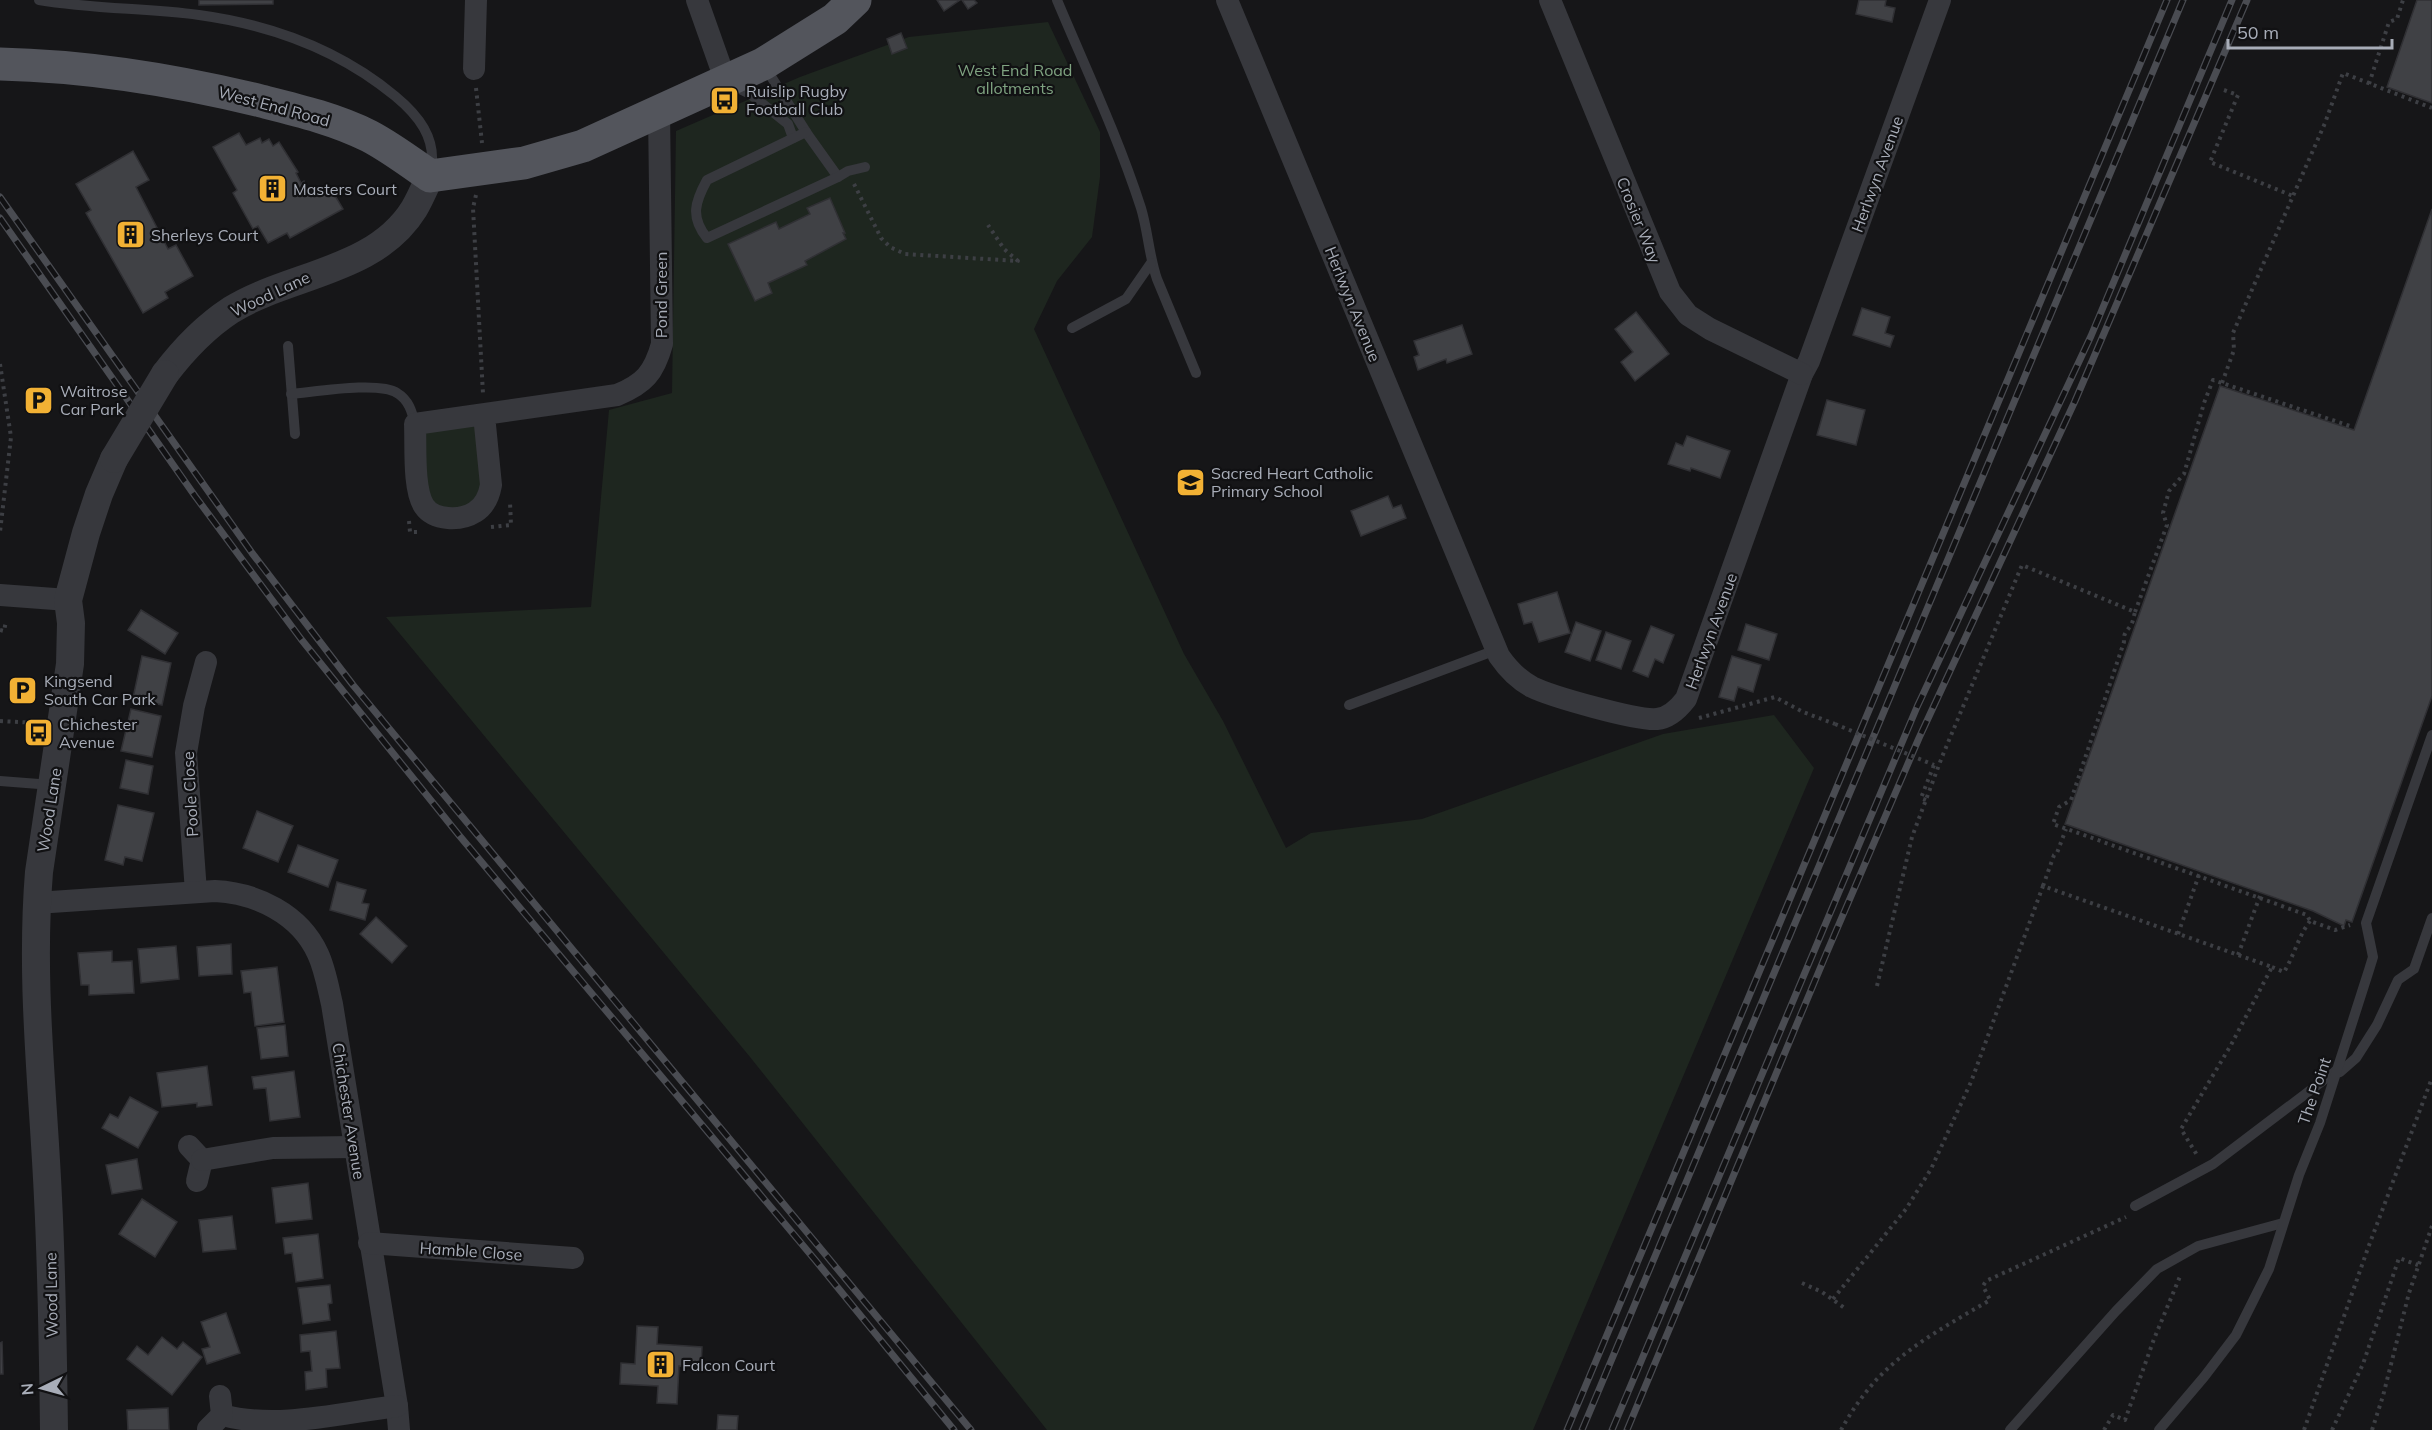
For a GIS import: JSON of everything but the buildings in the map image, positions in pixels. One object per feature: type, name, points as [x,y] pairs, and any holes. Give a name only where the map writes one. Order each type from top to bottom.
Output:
[{"type":"main road","points":[[430,176],[498,168],[553,156],[612,133],[763,64],[835,19],[855,0]]},
{"type":"main road","points":[[862,0],[873,0]]},
{"type":"main road","name":"West End Road","points":[[12,65],[129,75],[187,85],[304,111],[368,136],[430,176]]},
{"type":"street","points":[[474,69],[476,0]]},
{"type":"street","points":[[697,0],[726,82]]},
{"type":"street","name":"Herlwyn Avenue","points":[[1227,0],[1496,650],[1511,674],[1533,688],[1620,714],[1657,719],[1677,711],[1686,699],[1802,374],[1813,350],[1940,0]]},
{"type":"street","name":"Crosier Way","points":[[1550,0],[1670,292],[1688,315],[1710,329],[1802,374]]},
{"type":"street","name":"Pond Green","points":[[415,424],[617,395],[632,388],[647,376],[657,362],[662,344],[658,111]]},
{"type":"street","name":"Wood Lane","points":[[54,1430],[48,1199],[35,997],[36,903],[70,664],[71,623],[68,600],[86,533],[114,459],[165,374],[184,349],[232,310],[271,291],[360,256],[380,245],[414,210],[430,176]]},
{"type":"street","points":[[415,424],[418,489],[425,507],[441,518],[469,515],[483,504],[489,495],[491,485],[484,415]]},
{"type":"street","points":[[0,595],[68,600]]},
{"type":"street","name":"Poole Close","points":[[196,892],[186,753],[192,717],[206,662]]},
{"type":"street","name":"Chichester Avenue","points":[[36,903],[196,892],[233,892],[270,905],[305,934],[317,953],[332,1004],[399,1430]]},
{"type":"street","points":[[196,1162],[273,1148],[355,1147]]},
{"type":"street","name":"Hamble Close","points":[[369,1244],[573,1258]]},
{"type":"street","points":[[216,1413],[247,1422],[279,1422],[397,1406]]},
{"type":"lane","points":[[39,0],[199,15],[265,28],[328,51],[372,78],[410,109],[421,122],[432,148],[430,176]]},
{"type":"lane","points":[[1057,0],[1117,140],[1141,210],[1151,263],[1196,373]]},
{"type":"lane","points":[[763,64],[838,177]]},
{"type":"lane","points":[[726,82],[750,94],[788,124],[793,138]]},
{"type":"lane","points":[[806,132],[707,180],[699,194],[696,213],[698,226],[706,238],[848,171],[865,167]]},
{"type":"lane","points":[[1072,328],[1126,299],[1151,263]]},
{"type":"lane","points":[[288,346],[295,434]]},
{"type":"lane","points":[[291,394],[375,387],[390,389],[406,401],[415,424]]},
{"type":"lane","points":[[1348,705],[1496,650]]},
{"type":"lane","name":"The Point","points":[[2159,1430],[2205,1377],[2236,1335],[2269,1269],[2373,957],[2366,923],[2432,735]]},
{"type":"lane","points":[[0,781],[52,785]]},
{"type":"lane","points":[[2135,1206],[2205,1169],[2337,1070],[2340,1072],[2356,1059],[2377,1025],[2398,980],[2414,969],[2432,918]]},
{"type":"lane","points":[[2010,1430],[2116,1311],[2157,1269],[2199,1246],[2283,1223]]},
{"type":"path","points":[[2369,84],[2389,22],[2397,19],[2403,0]]},
{"type":"path","points":[[474,69],[482,143]]},
{"type":"path","points":[[2222,383],[2234,350],[2233,333],[2293,196],[2343,73],[2432,108]]},
{"type":"path","points":[[2224,90],[2238,95],[2210,162],[2293,196]]},
{"type":"path","points":[[848,171],[881,238],[890,247],[905,254],[1018,261],[1004,249],[988,225]]},
{"type":"path","points":[[476,194],[473,207],[484,415]]},
{"type":"path","points":[[0,364],[10,437],[0,532]]},
{"type":"path","points":[[2353,427],[2213,380],[2184,474],[2169,490],[2163,513],[2167,525],[2131,626],[2127,628],[2071,800],[2059,807],[2053,824],[2260,896],[2307,915],[2310,921],[2335,930],[2355,924],[2368,929]]},
{"type":"path","points":[[1877,986],[1912,837],[2022,565],[2135,612]]},
{"type":"path","points":[[0,630],[4,631],[6,621]]},
{"type":"path","points":[[1677,711],[1693,720],[1776,697],[1803,712],[1934,765],[1921,798],[1926,800]]},
{"type":"path","points":[[0,721],[62,724]]},
{"type":"path","points":[[1833,1299],[1906,1209],[1931,1169],[1975,1071],[2054,855],[2067,829]]},
{"type":"path","points":[[2178,934],[2199,875]]},
{"type":"path","points":[[2043,886],[2284,972],[2291,961],[2301,933],[2310,921]]},
{"type":"path","points":[[2238,955],[2260,896]]},
{"type":"path","points":[[2205,1169],[2181,1129],[2231,1046],[2272,967]]},
{"type":"path","points":[[2304,1430],[2432,1078]]},
{"type":"path","points":[[1841,1430],[1852,1410],[1882,1374],[1920,1343],[1990,1300],[1983,1286],[1986,1281],[2132,1214],[2135,1206]]},
{"type":"path","points":[[2372,1430],[2418,1265],[2432,1226]]},
{"type":"path","points":[[2332,1430],[2363,1364],[2399,1258],[2418,1265]]},
{"type":"path","points":[[2104,1430],[2113,1415],[2125,1420],[2154,1339],[2182,1275],[2169,1262]]},
{"type":"path","points":[[1802,1283],[1833,1299],[1846,1309]]},
{"type":"green space","name":"West End Road allotments","points":[[1048,22],[1100,132],[1100,177],[1092,237],[1057,281],[1034,329],[1184,654],[1223,721],[1286,848],[1311,833],[1422,819],[1663,734],[1774,715],[1814,768],[1533,1430],[1047,1430],[750,1057],[386,617],[591,607],[609,410],[672,393],[676,131],[800,77],[909,37]]},
{"type":"green space","points":[[484,415],[483,504],[432,514],[415,424]]},
{"type":"railway","points":[[1567,1430],[2167,0]]},
{"type":"railway","points":[[1582,1430],[2183,0]]},
{"type":"railway","points":[[1612,1430],[1917,707],[2091,336],[2232,0]]},
{"type":"railway","points":[[1627,1430],[1919,738],[2075,401],[2247,0]]},
{"type":"railway","points":[[0,197],[252,553],[353,685],[971,1430]]},
{"type":"railway","points":[[0,218],[195,496],[301,639],[458,834],[816,1261],[954,1430]]},
{"type":"place","name":"Ruislip Rugby Football Club","points":[[725,100]]},
{"type":"place","name":"Masters Court","points":[[272,189]]},
{"type":"place","name":"Sherleys Court","points":[[130,235]]},
{"type":"place","name":"Waitrose Car Park","points":[[39,400]]},
{"type":"place","name":"Sacred Heart Catholic Primary School","points":[[1190,482]]},
{"type":"place","name":"Kingsend South Car Park","points":[[23,690]]},
{"type":"place","name":"Chichester Avenue","points":[[38,733]]},
{"type":"place","name":"Falcon Court","points":[[661,1365]]}]
